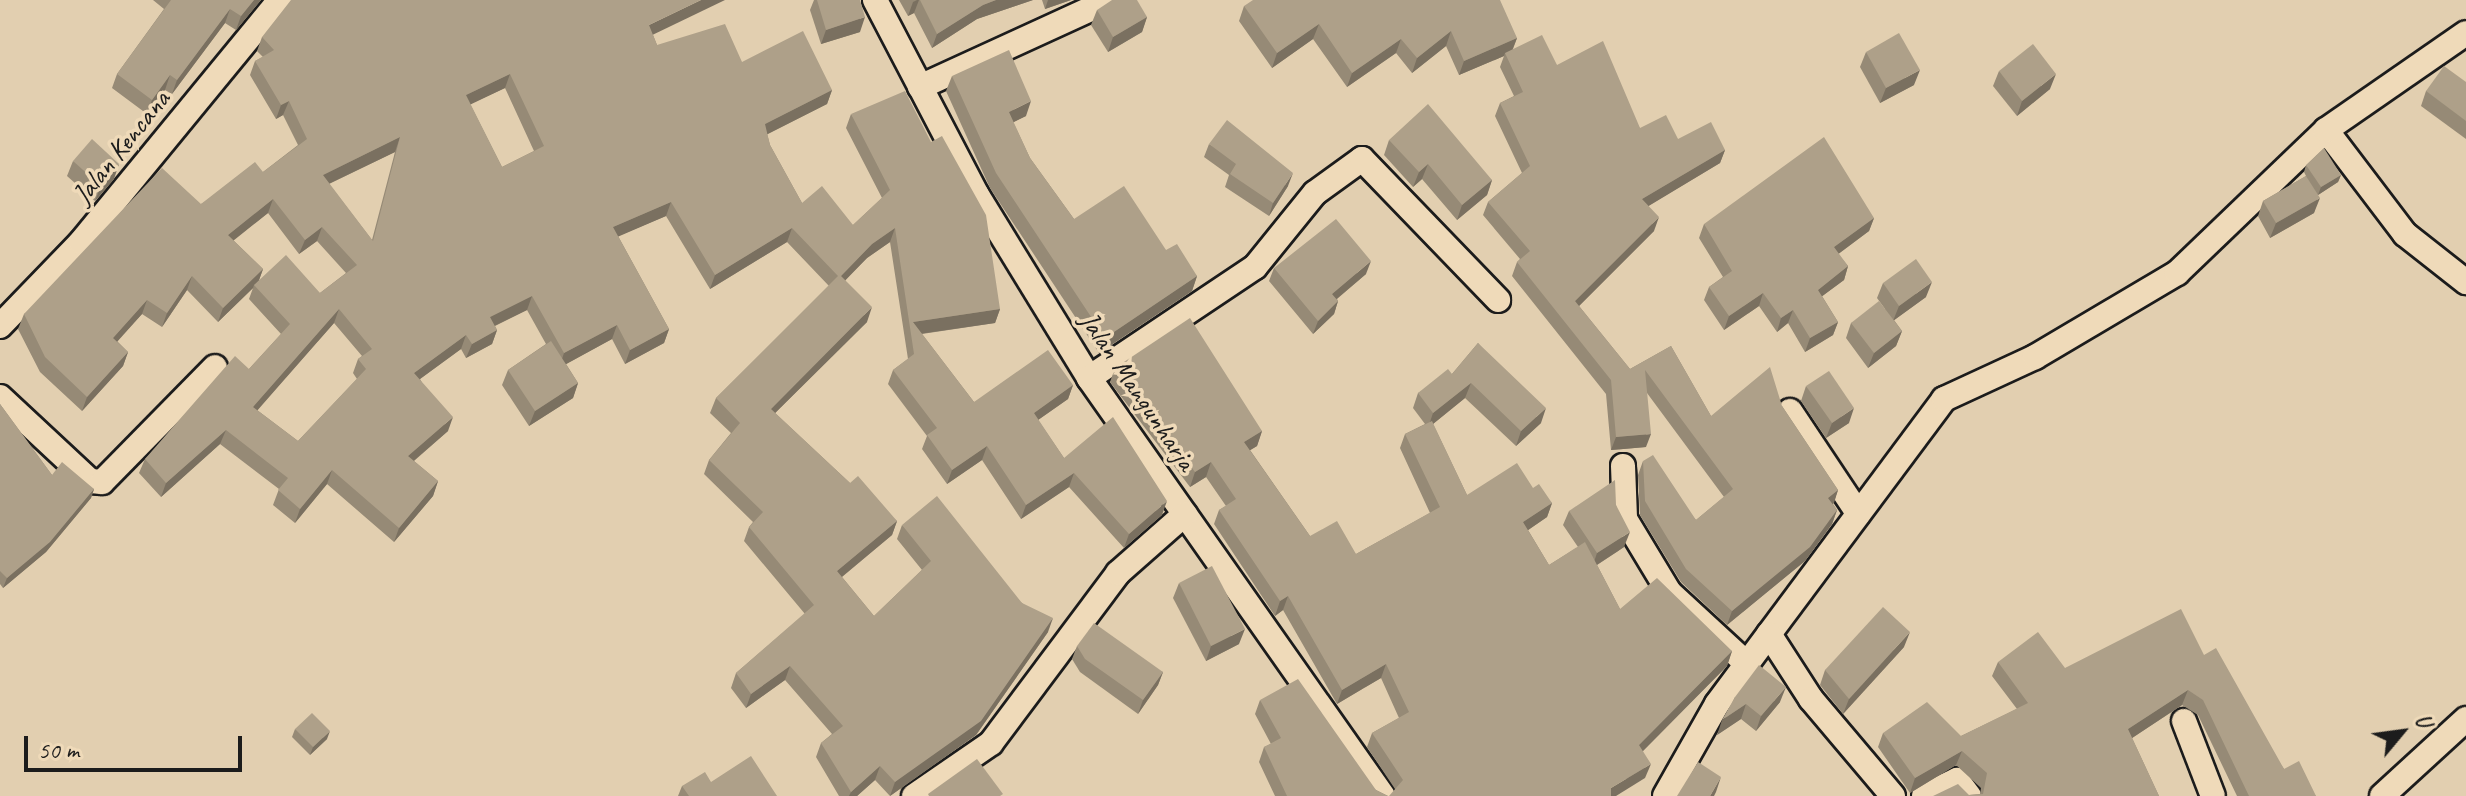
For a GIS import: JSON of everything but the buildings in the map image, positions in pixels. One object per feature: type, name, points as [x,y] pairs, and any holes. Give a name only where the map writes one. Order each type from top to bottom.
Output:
[{"type":"street","name":"Jalan Kencana","points":[[0,326],[81,242],[280,0]]},
{"type":"street","name":"Jalan Mangunharja","points":[[875,0],[920,87],[1089,378],[1383,796]]},
{"type":"street","points":[[920,87],[1110,0]]},
{"type":"street","points":[[1665,796],[1747,664],[1944,399],[2035,357],[2177,273],[2326,130],[2466,33]]},
{"type":"street","points":[[2326,130],[2405,234],[2466,282]]},
{"type":"street","points":[[1089,378],[1255,267],[1315,193],[1362,159],[1498,300]]},
{"type":"street","points":[[0,397],[90,481],[102,482],[215,367]]},
{"type":"street","points":[[1790,411],[1858,513]]},
{"type":"street","points":[[1623,466],[1625,519],[1669,592],[1747,664]]},
{"type":"street","points":[[914,796],[991,743],[1118,573],[1185,514]]},
{"type":"street","points":[[1769,634],[1811,699],[1893,796]]},
{"type":"street","points":[[2382,796],[2466,719]]},
{"type":"street","points":[[2184,721],[2213,796]]},
{"type":"street","points":[[1924,796],[1957,780],[1969,796]]}]
